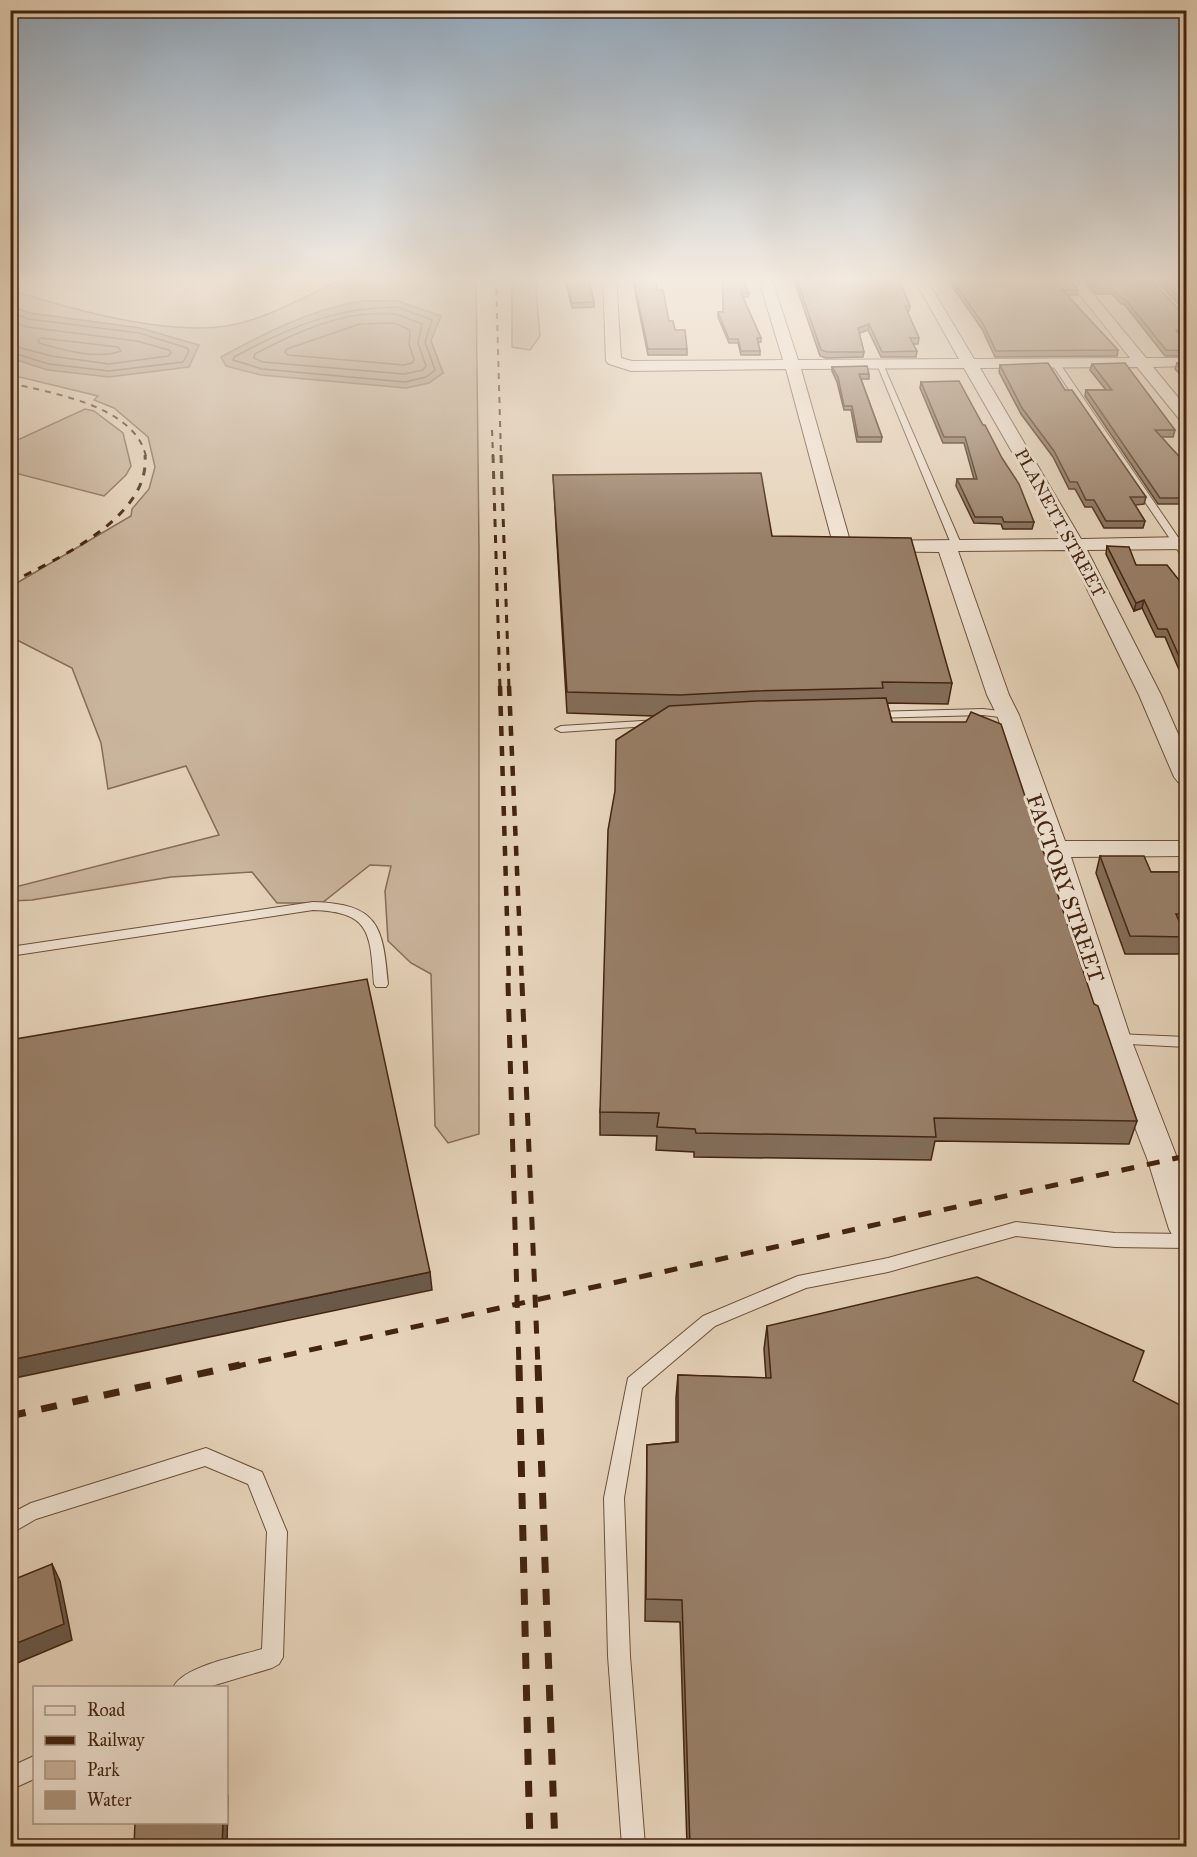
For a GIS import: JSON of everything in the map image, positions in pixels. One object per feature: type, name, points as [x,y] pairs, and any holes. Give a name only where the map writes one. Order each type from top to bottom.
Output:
[{"type":"street","points":[[619,364],[792,366],[999,364]]},
{"type":"street","name":"PLANETT STREET","points":[[970,364],[1075,545],[1150,695],[1186,777]]},
{"type":"street","points":[[1143,364],[1186,417]]},
{"type":"street","points":[[792,366],[842,547],[1075,545],[1184,547]]},
{"type":"street","name":"FACTORY STREET","points":[[952,546],[998,695],[1008,715],[1054,849],[1116,1039],[1164,1161],[1186,1229]]},
{"type":"street","points":[[1054,849],[1186,848]]},
{"type":"lane","points":[[879,364],[952,546]]},
{"type":"lane","points":[[1055,364],[1184,547]]},
{"type":"lane","points":[[863,715],[983,712],[1008,715]]},
{"type":"lane","points":[[561,729],[675,722]]},
{"type":"lane","points":[[10,952],[313,906],[331,906],[360,915],[372,926],[378,941],[381,984]]},
{"type":"lane","points":[[1116,1039],[1186,1042]]},
{"type":"lane","points":[[633,1846],[620,1656],[614,1498],[634,1384],[709,1321],[804,1281],[888,1265],[1016,1229],[1115,1240],[1186,1240]]},
{"type":"lane","points":[[10,1525],[31,1512],[206,1457],[255,1478],[277,1532],[272,1657],[198,1679],[187,1686]]},
{"type":"lane","points":[[10,1779],[33,1768]]},
{"type":"green space","points":[[11,364],[28,364],[48,370],[88,364],[313,364],[443,373],[439,364],[477,364],[479,1134],[448,1143],[435,1126],[431,974],[411,963],[388,941],[385,891],[391,866],[370,865],[322,903],[277,903],[252,872],[171,877],[32,900],[11,901],[11,888],[219,835],[186,766],[108,789],[101,743],[72,668],[11,637],[10,587],[131,516],[132,509],[149,489],[155,467],[148,437],[114,408],[94,400],[98,396],[11,375]]},
{"type":"green space","points":[[85,409],[94,411],[123,433],[131,466],[126,475],[104,496],[11,472],[11,443]]},
{"type":"water","points":[[28,364],[191,364],[189,367],[109,377],[48,370]]},
{"type":"water","points":[[225,364],[439,364],[443,373],[429,383],[406,388],[261,375],[226,366]]},
{"type":"building","points":[[1048,364],[1065,390],[1072,390],[1146,497],[1130,497],[1145,521],[1106,521],[1094,500],[1086,500],[1077,482],[1070,482],[1054,451],[1022,408],[1000,365]]},
{"type":"building","points":[[1092,364],[1125,364],[1175,430],[1155,430],[1186,464],[1186,498],[1160,498],[1086,390],[1112,390]]},
{"type":"building","points":[[1177,364],[1186,364],[1186,371],[1183,371]]},
{"type":"building","points":[[867,366],[869,374],[859,374],[882,437],[858,437],[852,406],[844,406],[838,377],[832,367]]},
{"type":"building","points":[[959,381],[1019,484],[1034,522],[1004,522],[1002,517],[975,517],[957,479],[977,479],[965,437],[944,437],[921,382]]},
{"type":"building","points":[[761,473],[772,536],[911,538],[952,683],[882,682],[883,688],[680,695],[567,692],[553,475]]},
{"type":"building","points":[[1107,546],[1129,547],[1136,565],[1167,565],[1186,589],[1186,672],[1167,629],[1158,629],[1144,600],[1136,603]]},
{"type":"building","points":[[886,698],[892,722],[966,722],[971,712],[1001,724],[1094,1004],[1098,1006],[1137,1121],[934,1118],[936,1137],[696,1133],[695,1129],[657,1127],[659,1113],[600,1112],[608,830],[615,791],[616,740],[669,706]]},
{"type":"building","points":[[1100,856],[1144,856],[1151,872],[1186,872],[1186,914],[1176,914],[1186,937],[1130,936]]},
{"type":"building","points":[[367,979],[430,1272],[10,1360],[10,1040]]},
{"type":"building","points":[[977,1277],[1144,1351],[1133,1381],[1186,1408],[1186,1846],[690,1846],[682,1600],[646,1599],[647,1445],[678,1442],[678,1375],[771,1378],[767,1326]]},
{"type":"building","points":[[52,1564],[64,1624],[10,1646],[10,1581]]},
{"type":"building","points":[[135,1824],[223,1824],[222,1846],[134,1846]]},
{"type":"railway","points":[[498,364],[501,457]]},
{"type":"railway","points":[[10,383],[69,397],[110,414],[126,425],[139,440],[146,457]]},
{"type":"railway","points":[[492,430],[493,457]]},
{"type":"railway","points":[[10,583],[75,549],[117,517],[133,498],[143,478],[145,455]]},
{"type":"railway","points":[[493,455],[500,688]]},
{"type":"railway","points":[[501,455],[509,688]]},
{"type":"railway","points":[[500,686],[509,985]]},
{"type":"railway","points":[[509,686],[522,985]]},
{"type":"railway","points":[[508,983],[517,1304]]},
{"type":"railway","points":[[522,983],[535,1300]]},
{"type":"railway","points":[[535,1300],[1186,1156]]},
{"type":"railway","points":[[517,1304],[535,1300]]},
{"type":"railway","points":[[535,1300],[538,1367]]},
{"type":"railway","points":[[233,1367],[517,1304]]},
{"type":"railway","points":[[517,1304],[519,1367]]},
{"type":"railway","points":[[10,1416],[240,1365]]},
{"type":"railway","points":[[519,1365],[530,1846]]},
{"type":"railway","points":[[538,1365],[555,1846]]}]
